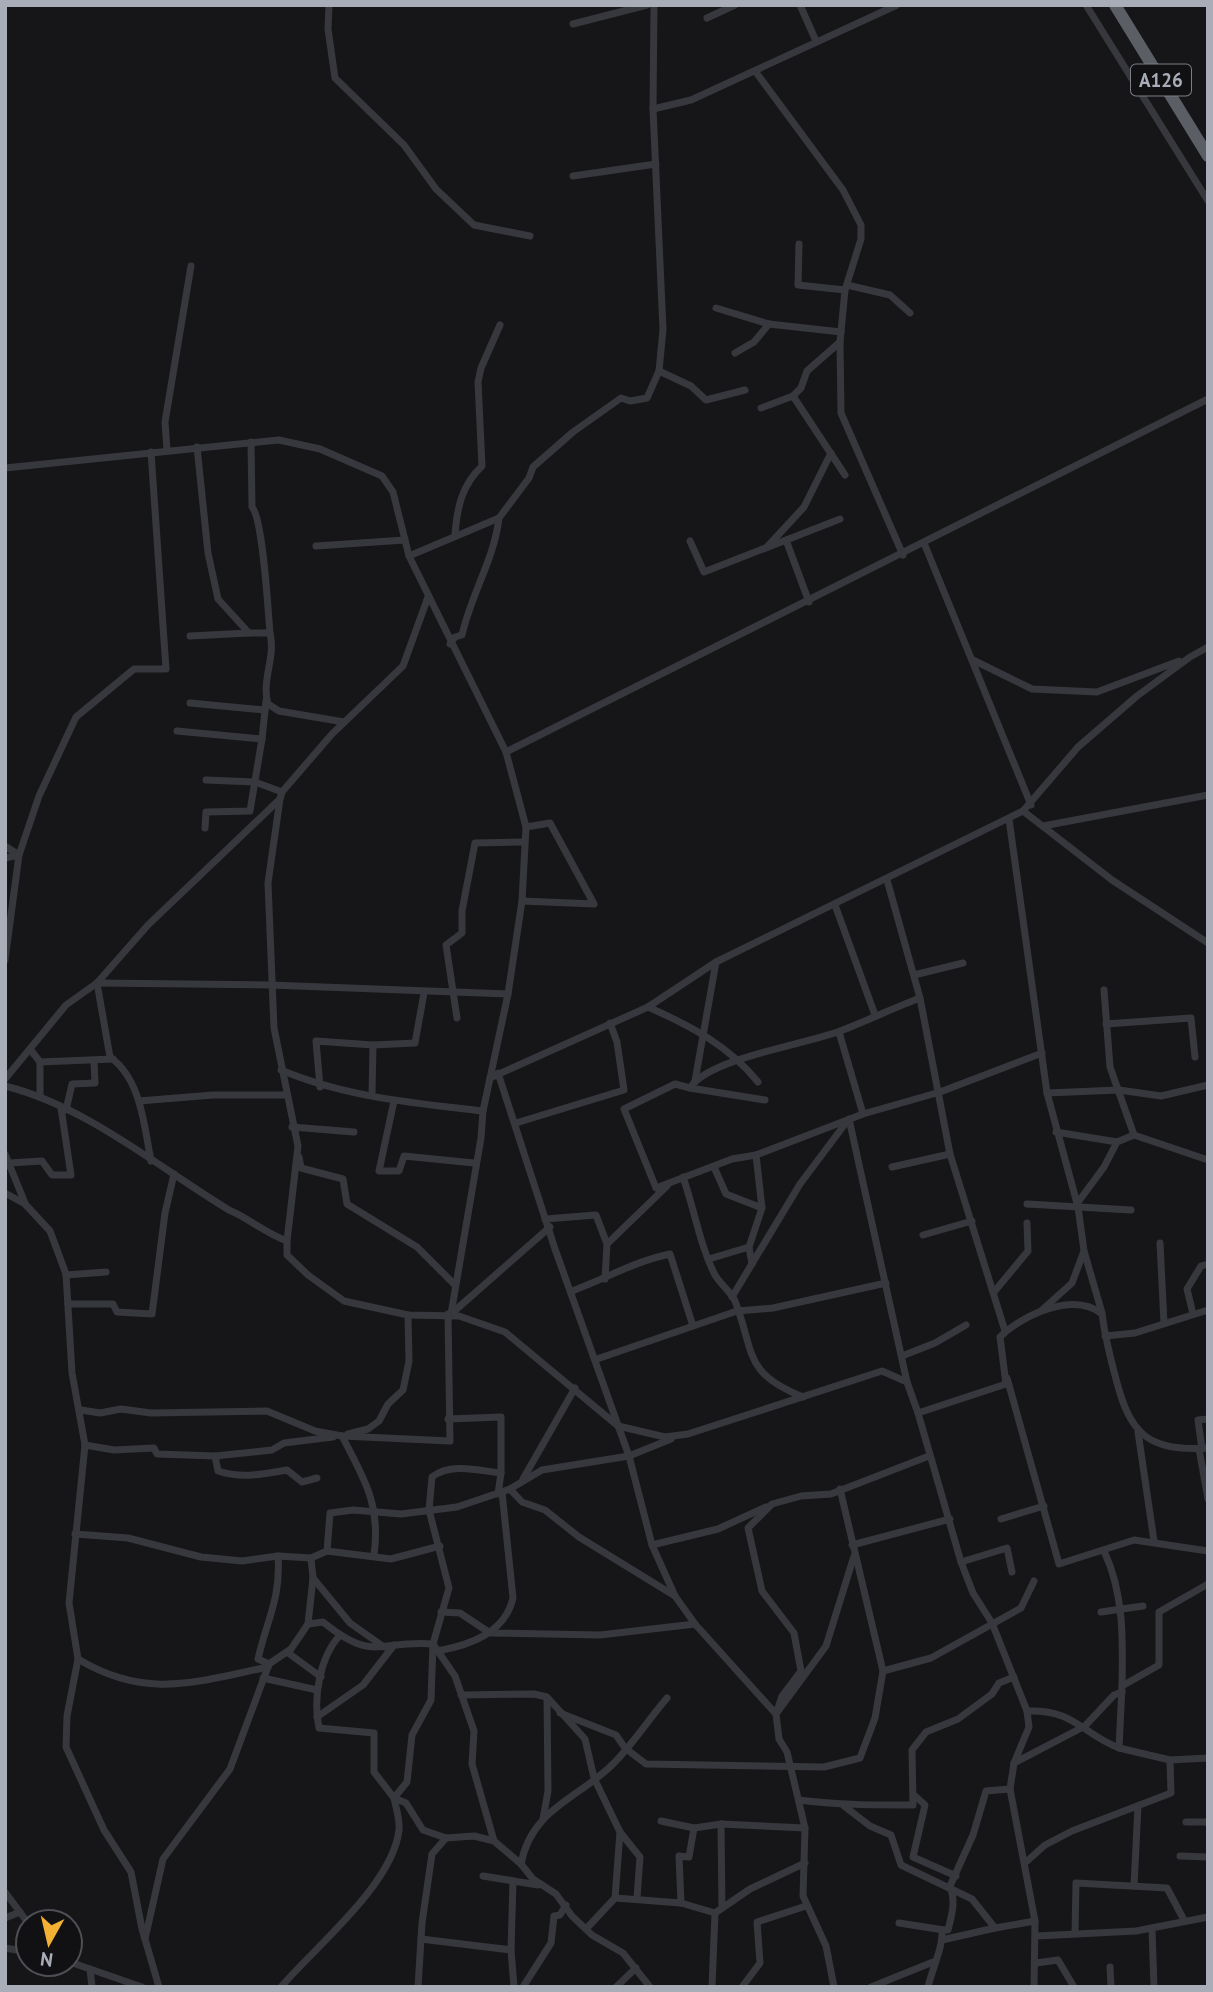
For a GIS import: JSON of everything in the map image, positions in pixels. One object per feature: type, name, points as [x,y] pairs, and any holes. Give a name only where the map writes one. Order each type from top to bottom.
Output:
[{"type":"highway","name":"A126","points":[[1115,5],[1208,156]]},
{"type":"street","points":[[328,5],[328,29],[335,78],[404,145],[436,189],[474,225],[530,236]]},
{"type":"street","points":[[573,24],[647,5]]},
{"type":"street","points":[[450,644],[462,635],[467,614],[486,574],[499,518],[529,478],[533,467],[573,432],[621,398],[630,401],[647,398],[659,372],[663,329],[653,109],[654,5]]},
{"type":"street","points":[[707,19],[735,5]]},
{"type":"street","points":[[800,5],[816,41]]},
{"type":"street","points":[[653,109],[691,100],[897,5]]},
{"type":"street","points":[[1086,5],[1208,201]]},
{"type":"street","points":[[755,71],[856,211],[861,239],[846,287],[840,342],[841,413],[903,555]]},
{"type":"street","points":[[573,176],[656,164]]},
{"type":"street","points":[[799,244],[798,285],[846,287],[890,295],[910,313]]},
{"type":"street","points":[[167,450],[165,422],[191,266]]},
{"type":"street","points":[[716,308],[769,324],[841,332]]},
{"type":"street","points":[[735,353],[754,342],[769,324]]},
{"type":"street","points":[[455,535],[457,511],[468,480],[482,466],[478,382],[481,368],[500,325]]},
{"type":"street","points":[[761,408],[793,397],[801,388],[807,371],[840,342]]},
{"type":"street","points":[[659,372],[691,386],[706,400],[745,390]]},
{"type":"street","points":[[793,397],[845,475]]},
{"type":"street","points":[[506,752],[903,555],[1208,399]]},
{"type":"street","points":[[5,468],[279,440],[320,449],[383,477],[393,492],[409,556],[450,644],[506,752],[526,827],[523,842],[523,901],[508,994],[483,1111],[481,1138],[474,1163],[449,1314],[450,1441],[342,1436],[315,1431],[267,1411],[151,1413],[121,1409],[100,1413],[81,1410]]},
{"type":"street","points":[[205,828],[206,812],[250,811],[273,647],[260,531],[257,512],[252,507],[251,442]]},
{"type":"street","points":[[197,447],[208,553],[218,599],[249,633]]},
{"type":"street","points":[[5,960],[19,855],[39,796],[76,716],[134,668],[166,669],[151,452]]},
{"type":"street","points":[[765,548],[804,507],[831,453]]},
{"type":"street","points":[[409,556],[499,518]]},
{"type":"street","points":[[690,541],[704,572],[840,519]]},
{"type":"street","points":[[316,546],[405,540]]},
{"type":"street","points":[[786,540],[809,602]]},
{"type":"street","points":[[924,543],[1031,805]]},
{"type":"street","points":[[5,1079],[65,1005],[97,984],[148,925],[281,796],[344,722],[403,666],[428,597]]},
{"type":"street","points":[[190,636],[270,633]]},
{"type":"street","points":[[973,660],[1032,689],[1097,692],[1189,657],[1208,647]]},
{"type":"street","points":[[490,1077],[648,1007],[716,962],[1023,811],[1031,805],[1077,747],[1189,657]]},
{"type":"street","points":[[266,701],[279,711],[344,722]]},
{"type":"street","points":[[190,703],[265,710]]},
{"type":"street","points":[[177,731],[262,739]]},
{"type":"street","points":[[206,780],[255,782],[281,796]]},
{"type":"street","points":[[1043,826],[1208,795]]},
{"type":"street","points":[[281,796],[268,883],[270,985],[281,1070],[298,1146],[300,1168],[343,1179],[347,1204],[416,1247],[455,1285]]},
{"type":"street","points":[[1023,811],[1112,880],[1208,943]]},
{"type":"street","points":[[1009,819],[1047,1093],[1077,1206],[1084,1251],[1124,1408],[1138,1432],[1154,1541]]},
{"type":"street","points":[[523,901],[594,904],[550,823],[526,827]]},
{"type":"street","points":[[457,1018],[446,945],[461,933],[461,911],[475,843],[523,842]]},
{"type":"street","points":[[5,846],[19,855]]},
{"type":"street","points":[[5,858],[19,855]]},
{"type":"street","points":[[887,880],[920,998],[950,1154],[1006,1331]]},
{"type":"street","points":[[835,905],[875,1015]]},
{"type":"street","points":[[690,1088],[695,1081],[705,1034],[716,962]]},
{"type":"street","points":[[914,975],[963,962]]},
{"type":"street","points":[[97,984],[270,985],[424,993],[452,991],[508,994]]},
{"type":"street","points":[[97,984],[110,1057],[123,1066],[139,1101],[150,1160]]},
{"type":"street","points":[[1104,990],[1110,1067],[1134,1135]]},
{"type":"street","points":[[320,1087],[316,1041],[373,1045],[415,1043],[424,993]]},
{"type":"street","points":[[695,1081],[737,1060],[838,1032],[920,998]]},
{"type":"street","points":[[648,1007],[705,1034],[737,1060],[758,1082]]},
{"type":"street","points":[[1106,1024],[1191,1018],[1195,1057]]},
{"type":"street","points":[[516,1123],[624,1090],[617,1042],[610,1023]]},
{"type":"street","points":[[838,1032],[863,1114]]},
{"type":"street","points":[[372,1095],[373,1045]]},
{"type":"street","points":[[30,1049],[40,1062],[40,1096]]},
{"type":"street","points":[[765,1100],[675,1084],[624,1109],[656,1188],[732,1159],[755,1155],[863,1114],[940,1092],[1042,1053]]},
{"type":"street","points":[[40,1062],[94,1062],[114,1059]]},
{"type":"street","points":[[9,1163],[42,1161],[52,1175],[71,1175],[64,1109],[72,1084],[95,1083],[94,1062]]},
{"type":"street","points":[[281,1070],[320,1087],[394,1101],[483,1111]]},
{"type":"street","points":[[498,1073],[545,1219],[597,1359],[629,1456],[652,1545],[675,1596],[695,1624],[776,1714]]},
{"type":"street","points":[[1047,1093],[1119,1090],[1161,1096],[1208,1085]]},
{"type":"street","points":[[5,1086],[40,1096],[64,1109],[229,1210],[250,1219],[269,1235],[286,1241]]},
{"type":"street","points":[[139,1101],[213,1095],[286,1095]]},
{"type":"street","points":[[394,1101],[379,1171],[399,1171],[404,1156],[474,1163]]},
{"type":"street","points":[[732,1297],[800,1184],[849,1119]]},
{"type":"street","points":[[849,1119],[907,1381],[929,1456],[961,1562],[973,1593],[992,1623],[1027,1710],[1029,1727],[1014,1763],[1010,1789],[1026,1862],[1037,1936],[1034,1987]]},
{"type":"street","points":[[292,1127],[354,1132]]},
{"type":"street","points":[[1056,1132],[1117,1142],[1134,1135],[1208,1160]]},
{"type":"street","points":[[1077,1206],[1104,1167],[1117,1142]]},
{"type":"street","points":[[298,1146],[286,1241],[287,1255],[332,1294],[370,1309],[408,1315],[449,1314],[479,1321],[505,1332],[618,1426],[648,1435],[676,1437]]},
{"type":"street","points":[[5,1154],[25,1204]]},
{"type":"street","points":[[892,1167],[950,1154]]},
{"type":"street","points":[[752,1265],[749,1247],[762,1208],[755,1155]]},
{"type":"street","points":[[714,1167],[726,1195],[762,1208]]},
{"type":"street","points":[[68,1304],[113,1304],[117,1312],[152,1314],[165,1213],[173,1174]]},
{"type":"street","points":[[683,1177],[709,1259],[716,1276],[732,1297],[747,1347],[761,1372],[777,1387],[803,1397]]},
{"type":"street","points":[[607,1244],[673,1181]]},
{"type":"street","points":[[5,1193],[25,1204],[50,1231],[66,1275],[72,1373],[81,1410],[80,1426],[85,1445],[69,1603],[78,1658],[67,1716],[66,1747],[104,1830],[131,1872],[145,1940],[159,1987]]},
{"type":"street","points":[[1027,1204],[1131,1210]]},
{"type":"street","points":[[545,1219],[596,1215],[607,1244],[605,1279]]},
{"type":"street","points":[[923,1234],[972,1221]]},
{"type":"street","points":[[994,1292],[1028,1251],[1027,1223]]},
{"type":"street","points":[[449,1314],[550,1227]]},
{"type":"street","points":[[1160,1243],[1164,1323]]},
{"type":"street","points":[[709,1259],[749,1247]]},
{"type":"street","points":[[918,1413],[1006,1384],[999,1337],[1041,1311],[1072,1283],[1084,1251]]},
{"type":"street","points":[[572,1291],[638,1263],[670,1254],[693,1326]]},
{"type":"street","points":[[1193,1314],[1186,1289],[1201,1266],[1208,1264]]},
{"type":"street","points":[[66,1275],[106,1272]]},
{"type":"street","points":[[597,1359],[737,1311],[774,1308],[886,1283]]},
{"type":"street","points":[[1041,1311],[1087,1306],[1102,1314]]},
{"type":"street","points":[[1105,1336],[1135,1333],[1208,1310]]},
{"type":"street","points":[[85,1445],[114,1450],[154,1448],[157,1454],[215,1456],[272,1450],[284,1443],[342,1436],[368,1429],[379,1422],[388,1404],[403,1390],[409,1361],[408,1315]]},
{"type":"street","points":[[902,1356],[935,1343],[966,1325]]},
{"type":"street","points":[[327,1551],[330,1513],[376,1511],[401,1514],[457,1507],[510,1489],[551,1468],[629,1456],[676,1437],[735,1422],[882,1371],[907,1381]]},
{"type":"street","points":[[1005,1371],[1059,1564],[1134,1540],[1154,1541],[1186,1550],[1208,1551]]},
{"type":"street","points":[[522,1482],[575,1388]]},
{"type":"street","points":[[308,1624],[323,1622],[363,1647],[467,1646],[490,1633],[510,1611],[513,1598],[500,1493],[501,1417],[448,1419]]},
{"type":"street","points":[[1208,1419],[1198,1420],[1208,1499]]},
{"type":"street","points":[[1138,1432],[1154,1443],[1203,1449]]},
{"type":"street","points":[[342,1436],[366,1478],[376,1511],[374,1555]]},
{"type":"street","points":[[215,1456],[218,1471],[231,1475],[254,1476],[287,1470],[302,1482],[317,1478]]},
{"type":"street","points":[[652,1545],[718,1529],[772,1504],[801,1496],[831,1494],[929,1456]]},
{"type":"street","points":[[394,1798],[407,1782],[412,1735],[430,1700],[441,1612],[449,1588],[429,1510],[432,1477],[437,1473],[460,1468],[501,1474]]},
{"type":"street","points":[[510,1489],[522,1503],[545,1510],[579,1537],[675,1596]]},
{"type":"street","points":[[560,1713],[616,1735],[625,1748],[646,1764],[824,1767],[860,1758],[875,1718],[883,1671],[840,1489]]},
{"type":"street","points":[[772,1504],[748,1528],[762,1591],[794,1633],[801,1671],[782,1696],[776,1714],[779,1739],[788,1752],[805,1828],[803,1896],[826,1946],[834,1987]]},
{"type":"street","points":[[1001,1519],[1044,1506]]},
{"type":"street","points":[[852,1545],[950,1519]]},
{"type":"street","points":[[75,1534],[145,1541],[201,1557],[242,1560],[278,1556],[311,1558],[327,1551],[391,1559],[440,1546]]},
{"type":"street","points":[[961,1562],[1006,1548],[1012,1572]]},
{"type":"street","points":[[1104,1551],[1116,1576],[1120,1608],[1122,1689],[1119,1748]]},
{"type":"street","points":[[269,1665],[258,1658],[265,1626],[276,1605],[278,1556]]},
{"type":"street","points":[[776,1714],[827,1646],[854,1556]]},
{"type":"street","points":[[78,1658],[103,1674],[127,1682],[155,1685],[198,1681],[269,1665],[287,1652],[308,1624],[313,1578],[311,1558]]},
{"type":"street","points":[[313,1578],[350,1623],[385,1647]]},
{"type":"street","points":[[883,1671],[931,1658],[1021,1608],[1034,1581]]},
{"type":"street","points":[[1014,1763],[1086,1727],[1114,1695],[1159,1665],[1159,1612],[1208,1584]]},
{"type":"street","points":[[1101,1612],[1143,1606]]},
{"type":"street","points":[[441,1612],[460,1613],[490,1633],[600,1635],[668,1630],[695,1624]]},
{"type":"street","points":[[281,1987],[358,1905],[391,1857],[399,1829],[394,1798],[374,1772],[374,1733],[319,1728],[317,1690],[331,1646],[340,1635]]},
{"type":"street","points":[[317,1717],[363,1685],[394,1645]]},
{"type":"street","points":[[436,1647],[455,1676],[474,1731],[472,1764],[494,1841]]},
{"type":"street","points":[[287,1652],[321,1677]]},
{"type":"street","points":[[145,1940],[163,1859],[230,1769],[269,1665]]},
{"type":"street","points":[[799,1800],[844,1806],[878,1802],[913,1805],[912,1750],[926,1732],[958,1719],[992,1694],[999,1683],[1014,1677]]},
{"type":"street","points":[[263,1678],[317,1690]]},
{"type":"street","points":[[461,1695],[534,1694],[547,1697],[585,1739],[594,1778],[620,1832],[640,1857],[637,1898]]},
{"type":"street","points":[[543,1819],[548,1791],[547,1697]]},
{"type":"street","points":[[521,1864],[525,1842],[543,1819],[612,1765],[667,1698]]},
{"type":"street","points":[[1027,1710],[1051,1710],[1086,1727],[1095,1739],[1119,1748],[1170,1760],[1208,1758]]},
{"type":"street","points":[[1026,1862],[1063,1835],[1171,1793],[1170,1760]]},
{"type":"street","points":[[950,1886],[986,1791],[1010,1789]]},
{"type":"street","points":[[914,1795],[925,1805],[914,1857],[956,1876]]},
{"type":"street","points":[[394,1798],[406,1803],[423,1830],[446,1838],[474,1836],[494,1841],[566,1905],[572,1916],[623,1953],[650,1987]]},
{"type":"street","points":[[844,1806],[870,1826],[891,1835],[901,1865],[950,1886],[972,1899],[995,1928]]},
{"type":"street","points":[[1134,1886],[1138,1806]]},
{"type":"street","points":[[661,1821],[694,1828],[720,1824],[805,1828]]},
{"type":"street","points":[[1186,1822],[1208,1822]]},
{"type":"street","points":[[712,1987],[718,1911],[720,1824]]},
{"type":"street","points":[[681,1903],[679,1856],[689,1857],[694,1828]]},
{"type":"street","points":[[586,1928],[615,1898],[620,1832]]},
{"type":"street","points":[[418,1987],[432,1854],[446,1838]]},
{"type":"street","points":[[1180,1856],[1208,1857]]},
{"type":"street","points":[[615,1898],[681,1903],[718,1911],[750,1889],[805,1863]]},
{"type":"street","points":[[484,1876],[542,1885]]},
{"type":"street","points":[[513,1881],[511,1950],[514,1987]]},
{"type":"street","points":[[1074,1933],[1076,1883],[1167,1888],[1184,1920]]},
{"type":"street","points":[[948,1930],[955,1899],[950,1886]]},
{"type":"street","points":[[5,1892],[16,1908]]},
{"type":"street","points":[[523,1987],[551,1943],[554,1916],[560,1915],[566,1905]]},
{"type":"street","points":[[742,1987],[760,1963],[757,1922],[806,1906]]},
{"type":"street","points":[[1037,1936],[1152,1929],[1208,1917]]},
{"type":"street","points":[[942,1940],[1035,1921]]},
{"type":"street","points":[[899,1923],[948,1930]]},
{"type":"street","points":[[1152,1929],[1154,1987]]},
{"type":"street","points":[[928,1987],[933,1962],[942,1940],[942,1930],[948,1930]]},
{"type":"street","points":[[421,1939],[511,1950]]},
{"type":"street","points":[[1036,1963],[1058,1960],[1074,1987]]},
{"type":"street","points":[[871,1987],[933,1962]]},
{"type":"street","points":[[84,1967],[142,1987]]},
{"type":"street","points":[[1110,1967],[1111,1987]]},
{"type":"street","points":[[616,1987],[636,1968]]},
{"type":"street","points":[[90,1969],[92,1987]]}]
